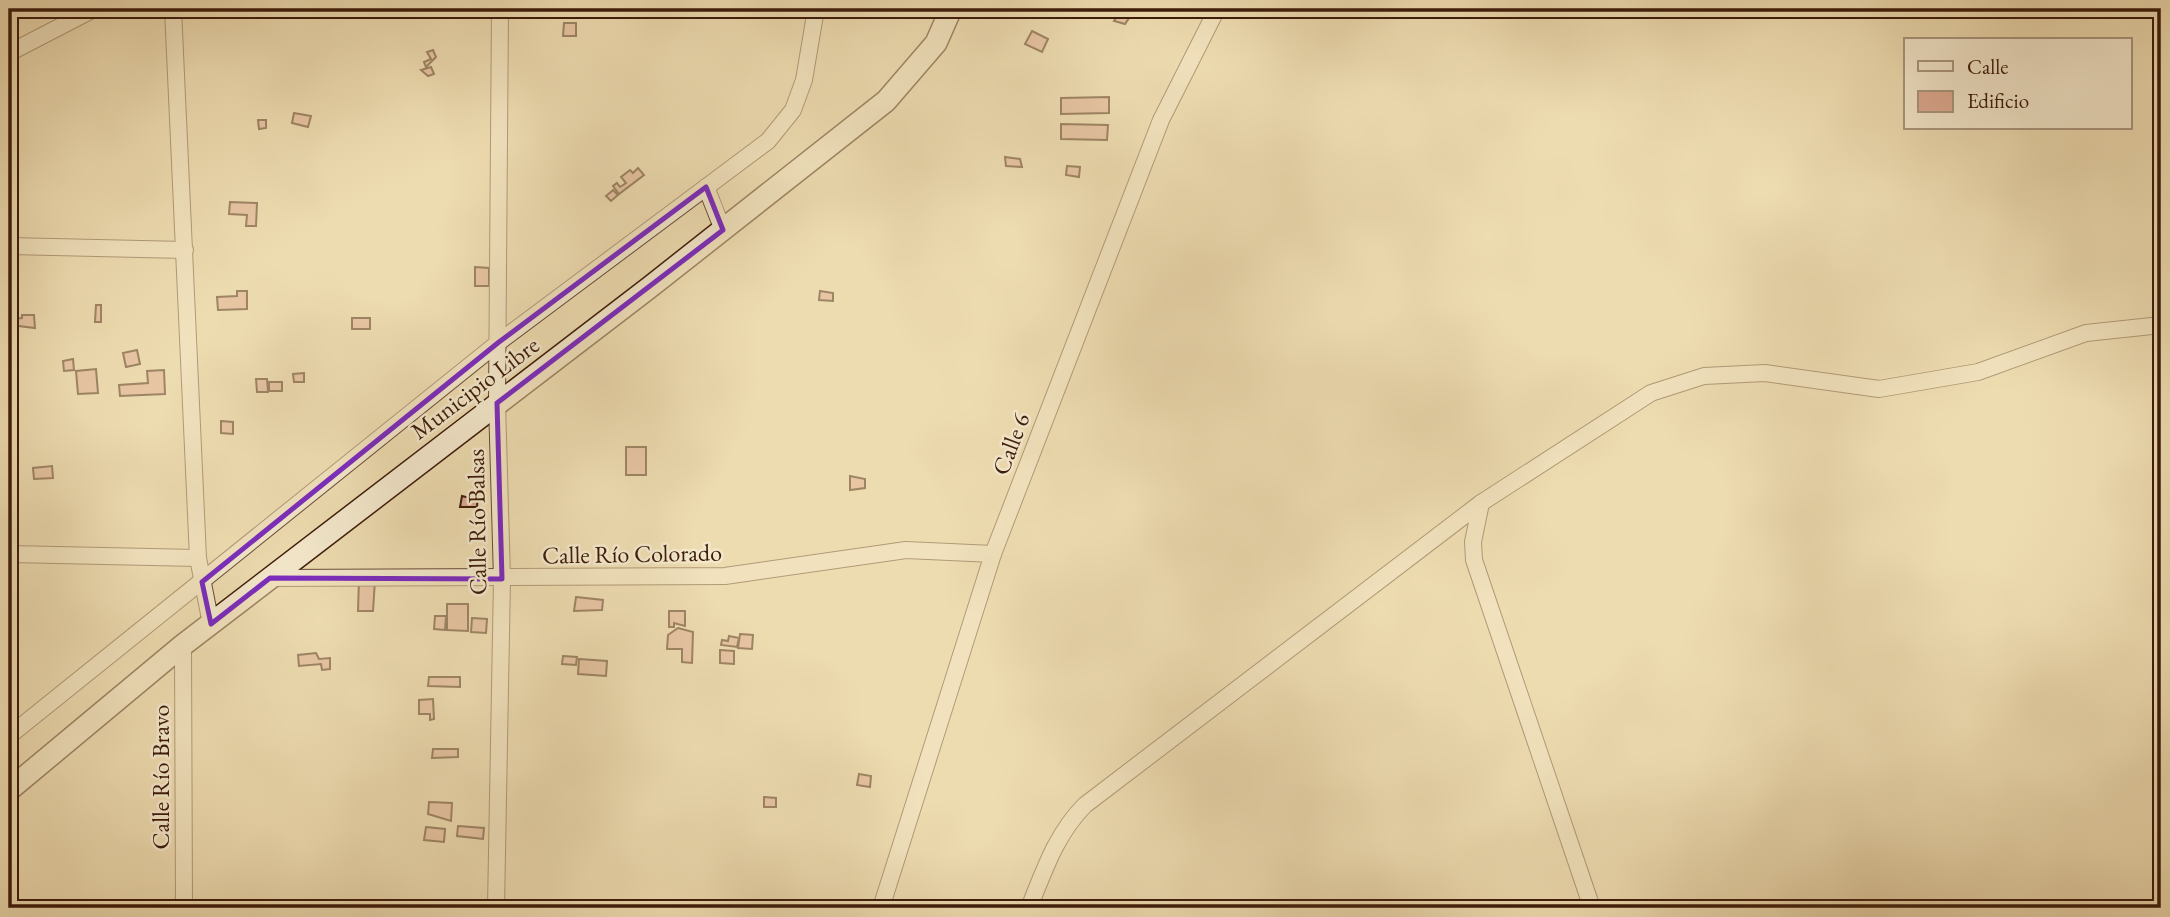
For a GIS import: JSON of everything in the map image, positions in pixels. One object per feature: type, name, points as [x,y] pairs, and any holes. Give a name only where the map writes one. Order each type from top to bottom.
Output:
[{"type":"street","points":[[9,54],[94,9]]},
{"type":"street","points":[[173,9],[198,558],[211,624]]},
{"type":"street","name":"Calle Río Balsas","points":[[496,908],[502,579],[497,403],[500,9]]},
{"type":"street","points":[[9,737],[499,342],[768,141],[793,110],[807,68],[817,9]]},
{"type":"street","name":"Municipio Libre","points":[[9,790],[183,645],[723,230],[886,101],[936,43],[951,9]]},
{"type":"street","name":"Calle 6","points":[[881,908],[993,554],[1161,120],[1217,9]]},
{"type":"street","points":[[706,187],[723,230]]},
{"type":"street","points":[[9,246],[185,250]]},
{"type":"street","points":[[1029,908],[1056,844],[1068,822],[1085,805],[1481,503],[1651,393],[1704,376],[1765,373],[1879,390],[1978,372],[2086,333],[2161,325]]},
{"type":"street","points":[[1481,503],[1473,542],[1474,560],[1592,908]]},
{"type":"street","name":"Calle Río Colorado","points":[[270,578],[725,576],[906,550],[993,554]]},
{"type":"street","points":[[9,554],[198,558]]},
{"type":"street","name":"Calle Río Bravo","points":[[183,645],[184,908]]},
{"type":"highlighted area","points":[[706,187],[723,230],[497,403],[502,579],[270,578],[211,624],[202,582],[499,342]]},
{"type":"building","points":[[1120,12],[1131,15],[1125,24],[1114,21]]},
{"type":"building","points":[[564,23],[576,23],[576,36],[563,36]]},
{"type":"building","points":[[1032,31],[1048,39],[1042,52],[1025,44]]},
{"type":"building","points":[[433,50],[436,57],[426,67],[424,62],[431,59],[427,52]]},
{"type":"building","points":[[431,67],[434,74],[428,76],[421,70]]},
{"type":"building","points":[[1109,97],[1109,113],[1061,114],[1061,98]]},
{"type":"building","points":[[294,113],[311,116],[308,127],[292,123]]},
{"type":"building","points":[[258,120],[266,120],[266,128],[259,129]]},
{"type":"building","points":[[1061,124],[1108,125],[1107,140],[1061,139]]},
{"type":"building","points":[[1005,157],[1020,159],[1022,167],[1006,166]]},
{"type":"building","points":[[1067,166],[1080,167],[1079,177],[1066,175]]},
{"type":"building","points":[[638,168],[644,175],[619,194],[613,186],[617,183],[620,187],[626,183],[621,177]]},
{"type":"building","points":[[613,190],[618,195],[611,201],[606,196]]},
{"type":"building","points":[[230,202],[257,203],[256,226],[246,226],[247,215],[229,214]]},
{"type":"building","points":[[475,267],[489,268],[489,286],[475,286]]},
{"type":"building","points":[[237,291],[247,291],[247,309],[218,310],[217,297],[237,296]]},
{"type":"building","points":[[820,291],[833,293],[833,301],[819,300]]},
{"type":"building","points":[[96,305],[101,305],[101,322],[95,322]]},
{"type":"building","points":[[22,315],[34,315],[35,328],[11,325],[11,319],[22,318]]},
{"type":"building","points":[[352,318],[370,318],[370,329],[352,329]]},
{"type":"building","points":[[137,350],[140,364],[126,367],[123,353]]},
{"type":"building","points":[[73,359],[74,370],[64,371],[63,361]]},
{"type":"building","points":[[96,369],[98,393],[78,394],[76,371]]},
{"type":"building","points":[[164,370],[165,394],[120,396],[119,385],[148,383],[147,371]]},
{"type":"building","points":[[304,373],[304,382],[294,382],[293,374]]},
{"type":"building","points":[[256,379],[267,379],[268,392],[257,392]]},
{"type":"building","points":[[269,382],[282,382],[282,391],[269,391]]},
{"type":"building","points":[[221,421],[233,422],[233,434],[221,433]]},
{"type":"building","points":[[626,447],[646,447],[646,475],[626,475]]},
{"type":"building","points":[[52,466],[53,478],[34,479],[33,468]]},
{"type":"building","points":[[850,476],[865,479],[865,488],[850,490]]},
{"type":"building","points":[[470,492],[478,492],[477,507],[460,507],[462,496],[470,498]]},
{"type":"building","points":[[359,579],[375,580],[373,611],[358,611]]},
{"type":"building","points":[[576,597],[603,600],[602,610],[574,611]]},
{"type":"building","points":[[447,604],[468,604],[468,631],[447,630]]},
{"type":"building","points":[[669,611],[685,611],[685,626],[674,623],[674,627],[669,627]]},
{"type":"building","points":[[435,616],[446,616],[445,630],[434,629]]},
{"type":"building","points":[[472,618],[487,619],[486,633],[471,632]]},
{"type":"building","points":[[678,628],[693,632],[692,663],[682,662],[682,649],[667,649],[668,635]]},
{"type":"building","points":[[740,634],[753,635],[752,649],[738,648]]},
{"type":"building","points":[[729,636],[739,638],[737,647],[721,645],[722,640],[728,641]]},
{"type":"building","points":[[720,650],[734,651],[734,664],[720,663]]},
{"type":"building","points":[[316,653],[319,659],[330,658],[330,669],[322,670],[321,664],[299,666],[298,655]]},
{"type":"building","points":[[563,656],[577,657],[576,665],[562,664]]},
{"type":"building","points":[[579,659],[607,661],[606,676],[578,674]]},
{"type":"building","points":[[429,677],[460,677],[460,687],[428,686]]},
{"type":"building","points":[[433,699],[434,719],[430,720],[430,714],[419,714],[419,700]]},
{"type":"building","points":[[433,749],[458,749],[458,757],[432,758]]},
{"type":"building","points":[[859,774],[871,776],[870,787],[857,785]]},
{"type":"building","points":[[764,797],[776,798],[776,807],[764,807]]},
{"type":"building","points":[[429,802],[452,803],[451,821],[428,814]]},
{"type":"building","points":[[458,826],[484,828],[483,839],[457,836]]},
{"type":"building","points":[[426,827],[445,829],[444,842],[424,840]]}]
